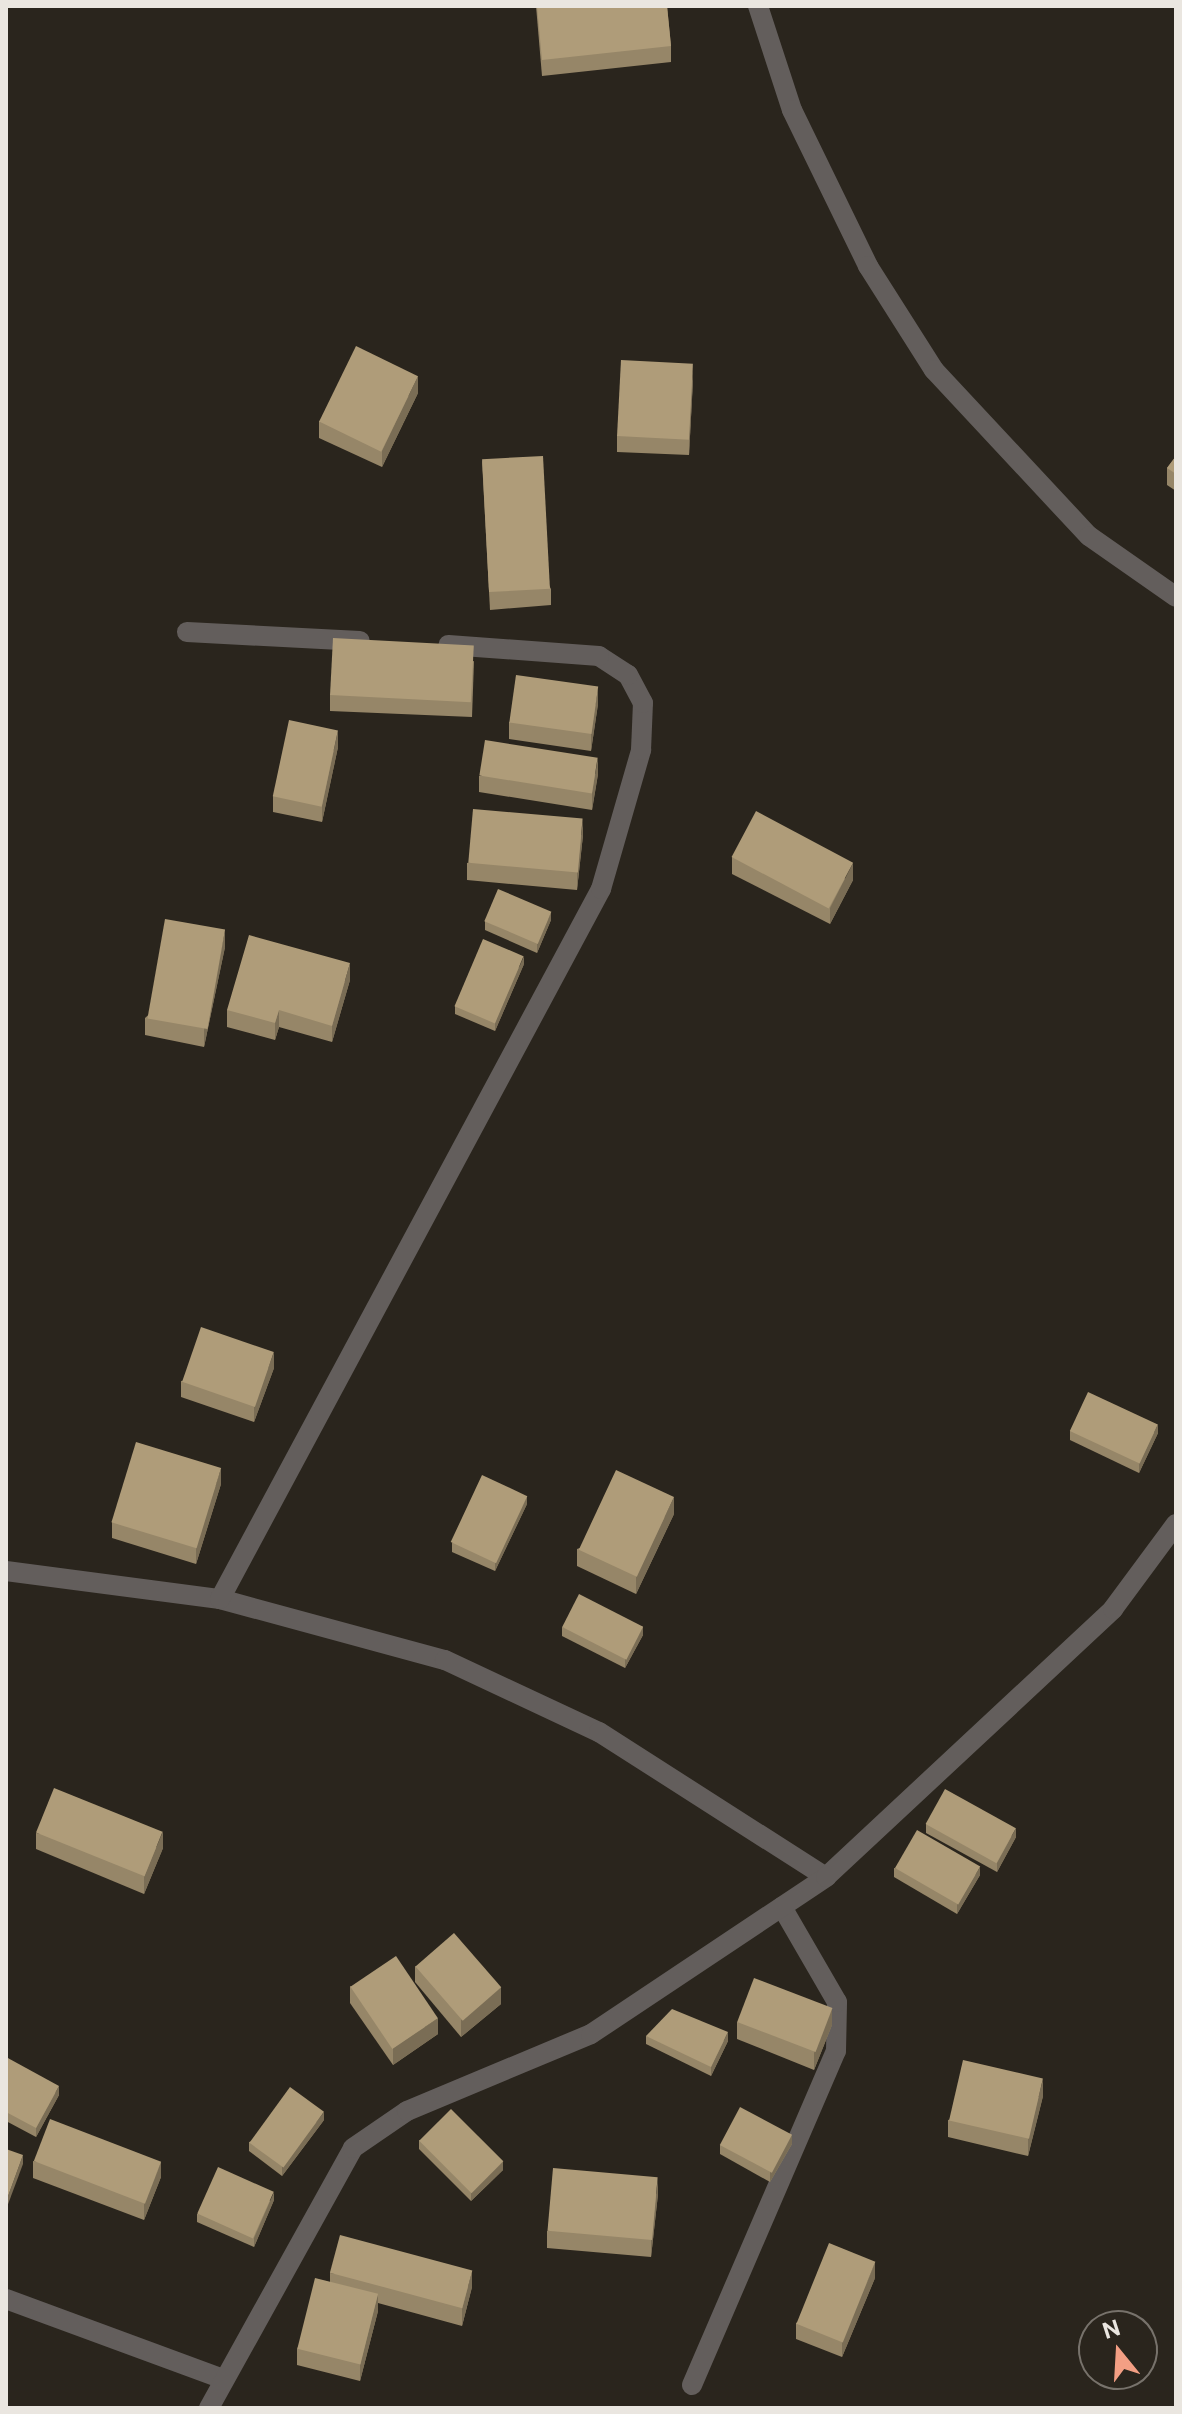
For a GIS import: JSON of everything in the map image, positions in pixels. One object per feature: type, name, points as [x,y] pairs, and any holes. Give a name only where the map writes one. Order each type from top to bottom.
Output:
[{"type":"street","points":[[758,6],[799,124],[868,266],[934,370],[1089,536],[1176,597]]},
{"type":"street","points":[[187,632],[376,641]]},
{"type":"street","points":[[220,1599],[601,889],[641,750],[643,703],[628,675],[599,656],[423,644]]},
{"type":"street","points":[[209,2408],[353,2148],[407,2111],[591,2034],[826,1877],[1113,1609],[1176,1524]]},
{"type":"street","points":[[6,1571],[220,1599],[430,1656],[537,1697],[826,1877]]},
{"type":"street","points":[[692,2385],[836,2051],[837,2002],[782,1907]]},
{"type":"street","points":[[6,2299],[223,2379]]},
{"type":"building","points":[[537,6],[667,6],[671,46],[542,60]]},
{"type":"building","points":[[356,346],[418,376],[381,452],[319,421]]},
{"type":"building","points":[[621,360],[693,364],[689,440],[617,436]]},
{"type":"building","points":[[543,456],[550,589],[489,592],[482,459]]},
{"type":"building","points":[[1176,456],[1176,474],[1167,468]]},
{"type":"building","points":[[333,638],[474,645],[471,702],[330,695]]},
{"type":"building","points":[[516,675],[598,687],[592,734],[509,723]]},
{"type":"building","points":[[289,720],[338,730],[322,807],[273,796]]},
{"type":"building","points":[[485,740],[598,758],[592,793],[479,776]]},
{"type":"building","points":[[473,809],[583,819],[578,872],[468,863]]},
{"type":"building","points":[[756,811],[853,863],[829,909],[732,857]]},
{"type":"building","points":[[498,889],[551,912],[538,944],[484,921]]},
{"type":"building","points":[[165,919],[225,930],[208,1029],[147,1018]]},
{"type":"building","points":[[249,935],[350,963],[332,1026],[279,1010],[275,1023],[227,1010]]},
{"type":"building","points":[[483,939],[524,956],[495,1023],[454,1006]]},
{"type":"building","points":[[201,1327],[274,1352],[255,1407],[182,1382]]},
{"type":"building","points":[[1088,1392],[1158,1425],[1140,1464],[1070,1431]]},
{"type":"building","points":[[136,1442],[221,1468],[197,1548],[111,1522]]},
{"type":"building","points":[[616,1470],[674,1497],[637,1577],[579,1550]]},
{"type":"building","points":[[482,1475],[527,1496],[496,1563],[451,1542]]},
{"type":"building","points":[[579,1594],[643,1627],[626,1660],[562,1627]]},
{"type":"building","points":[[54,1788],[162,1832],[144,1876],[36,1833]]},
{"type":"building","points":[[945,1789],[1016,1828],[996,1863],[926,1824]]},
{"type":"building","points":[[917,1830],[980,1866],[958,1905],[895,1868]]},
{"type":"building","points":[[454,1933],[501,1987],[463,2021],[416,1966]]},
{"type":"building","points":[[396,1956],[438,2018],[392,2049],[350,1987]]},
{"type":"building","points":[[754,1978],[832,2008],[816,2052],[737,2022]]},
{"type":"building","points":[[672,2009],[728,2032],[711,2067],[646,2036]]},
{"type":"building","points":[[6,2057],[59,2086],[36,2128],[6,2112]]},
{"type":"building","points":[[963,2060],[1043,2078],[1029,2139],[949,2120]]},
{"type":"building","points":[[290,2087],[324,2112],[283,2168],[249,2143]]},
{"type":"building","points":[[740,2107],[792,2135],[772,2173],[720,2145]]},
{"type":"building","points":[[451,2109],[503,2161],[472,2193],[419,2141]]},
{"type":"building","points":[[50,2119],[161,2162],[145,2204],[34,2161]]},
{"type":"building","points":[[6,2149],[23,2155],[7,2199],[6,2198]]},
{"type":"building","points":[[218,2167],[274,2192],[253,2238],[197,2214]]},
{"type":"building","points":[[553,2168],[658,2177],[652,2240],[548,2231]]},
{"type":"building","points":[[340,2235],[472,2270],[462,2308],[330,2273]]},
{"type":"building","points":[[829,2243],[875,2262],[843,2342],[796,2324]]},
{"type":"building","points":[[315,2278],[378,2294],[360,2365],[297,2349]]}]
